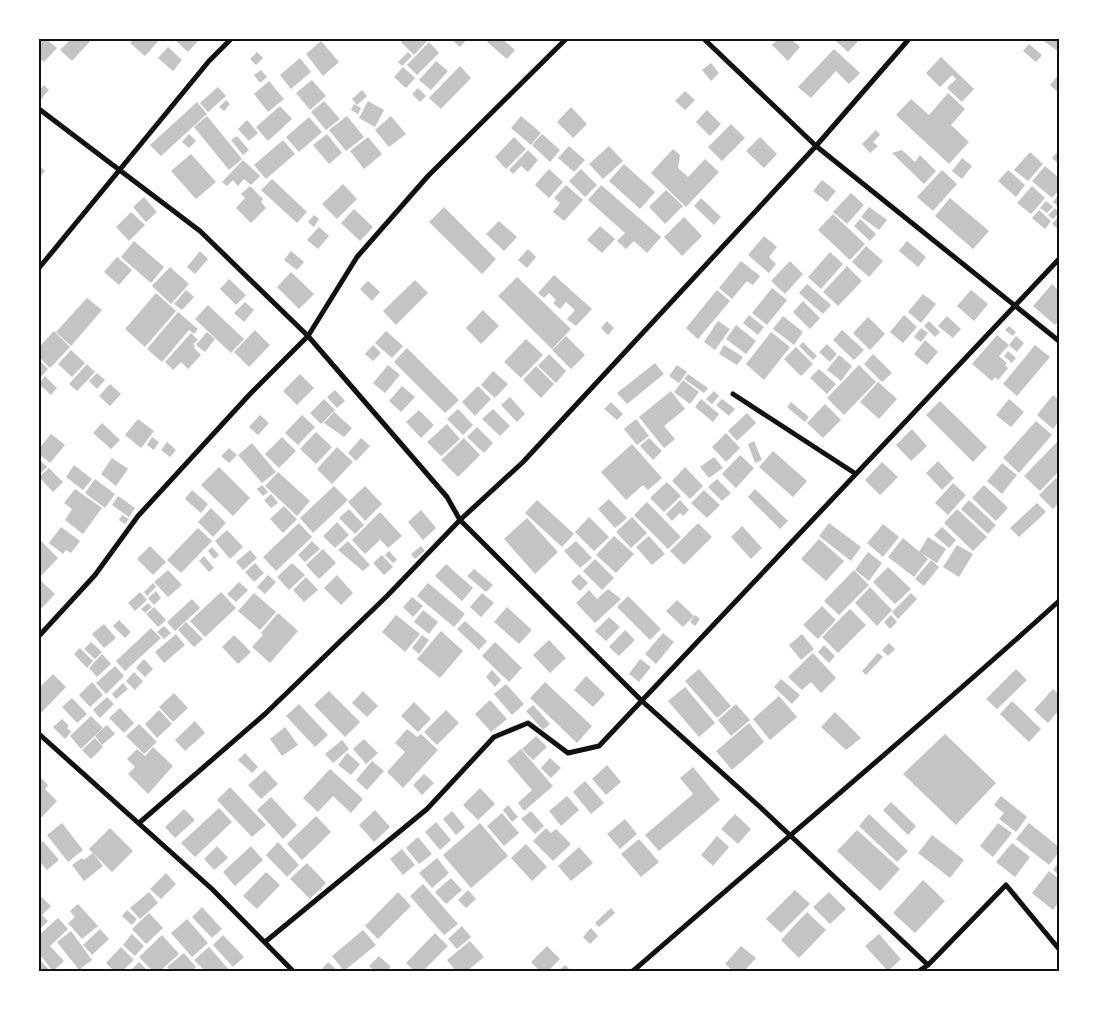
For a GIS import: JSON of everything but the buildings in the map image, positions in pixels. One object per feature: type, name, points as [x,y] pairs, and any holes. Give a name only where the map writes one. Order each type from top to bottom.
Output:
[{"type":"street","points":[[39,268],[209,61],[230,39]]},
{"type":"street","points":[[39,636],[95,575],[138,516],[250,394],[308,336],[357,257],[428,176],[566,39]]},
{"type":"street","points":[[704,39],[816,146],[1059,341]]},
{"type":"street","points":[[139,823],[265,714],[387,596],[460,520],[523,462],[816,146],[909,39]]},
{"type":"street","points":[[39,109],[200,231],[308,336],[447,497],[460,520],[642,701],[790,834],[928,965]]},
{"type":"street","points":[[265,942],[426,809],[494,737],[528,723],[568,753],[600,746],[1059,259]]},
{"type":"street","points":[[733,394],[856,474]]},
{"type":"street","points":[[633,971],[790,834],[947,703],[1059,601]]},
{"type":"street","points":[[39,734],[212,889],[293,971]]},
{"type":"street","points":[[918,971],[928,965],[1006,885],[1059,949]]}]
